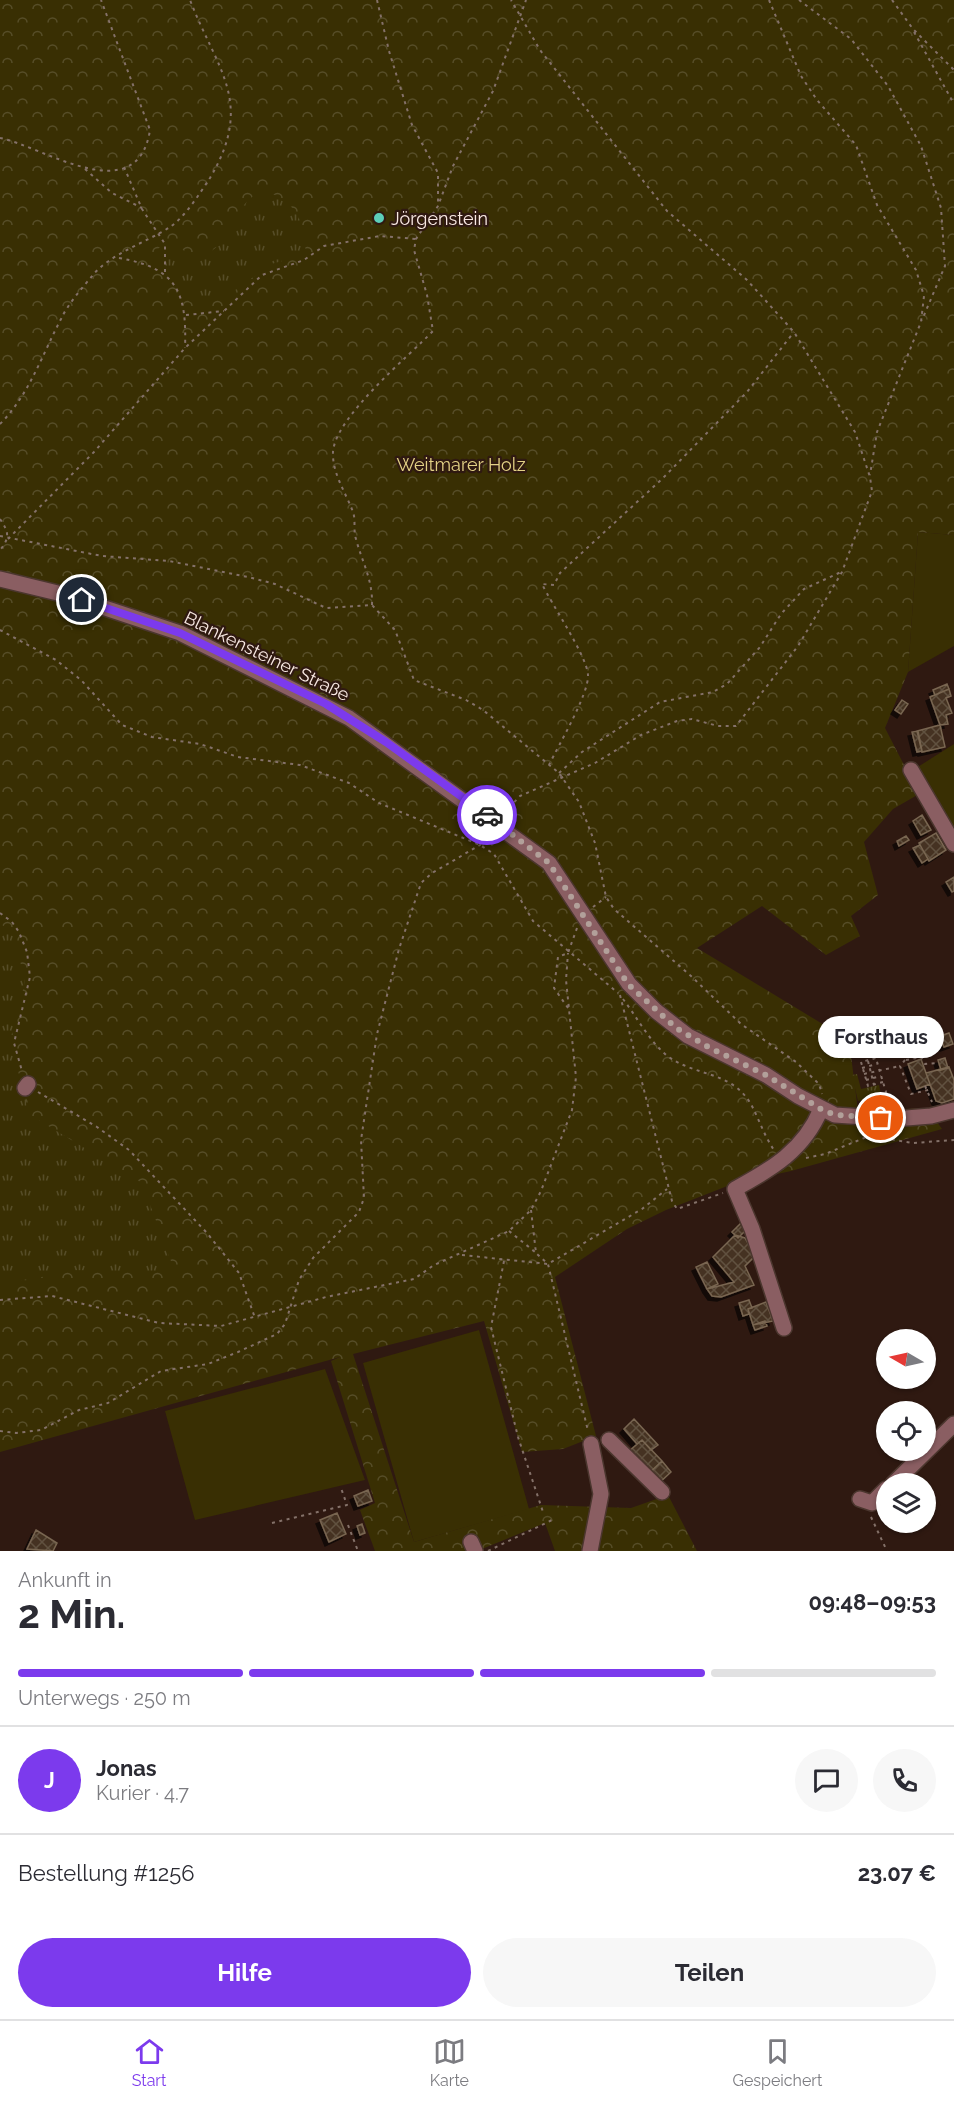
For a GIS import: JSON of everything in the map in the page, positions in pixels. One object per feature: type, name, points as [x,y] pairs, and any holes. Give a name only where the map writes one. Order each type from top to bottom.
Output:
[{"type":"street","name":"Blankensteiner Straße","points":[[0,579],[66,595],[180,633],[299,691],[377,736],[549,863],[585,915],[624,989],[688,1036],[766,1075],[821,1109],[835,1115],[881,1118],[952,1116]]},
{"type":"street","points":[[911,770],[954,844]]},
{"type":"street","points":[[784,1328],[755,1238],[735,1189],[780,1163],[807,1136],[821,1109]]},
{"type":"street","points":[[904,1473],[954,1424]]},
{"type":"street","points":[[590,1551],[601,1494],[592,1445],[614,1437],[662,1492]]},
{"type":"street","points":[[866,1501],[876,1495]]},
{"type":"path","points":[[0,138],[86,169],[124,167],[137,159],[148,143],[150,130],[101,0]]},
{"type":"path","points":[[0,424],[11,414],[29,386],[62,316],[95,272],[172,226],[202,190],[228,141],[232,103],[190,0]]},
{"type":"path","points":[[377,0],[389,51],[412,125],[438,173],[438,207]]},
{"type":"path","points":[[0,1431],[16,1433],[41,1430],[79,1410],[108,1403],[161,1371],[208,1364],[277,1335],[285,1324],[298,1280],[313,1258],[359,1212],[364,1198],[361,1140],[377,1034],[399,949],[421,883],[432,873],[480,845],[496,822],[520,795],[595,763],[641,735],[677,721],[692,718],[718,726],[736,726],[798,646],[842,572],[872,491],[870,477],[855,432],[794,332],[747,280],[667,211],[540,51],[511,0]]},
{"type":"path","points":[[372,605],[373,590],[368,570],[355,538],[354,514],[340,484],[333,450],[347,422],[382,378],[421,346],[433,332],[427,295],[414,250],[416,239],[438,207],[458,156],[494,91],[526,0]]},
{"type":"path","points":[[769,0],[801,76],[817,100],[856,145],[877,205],[916,270],[924,296],[921,322]]},
{"type":"path","points":[[799,0],[851,39],[888,86],[921,146],[941,208],[945,266],[877,432],[870,477]]},
{"type":"path","points":[[892,0],[913,29],[954,104]]},
{"type":"path","points":[[913,29],[954,70]]},
{"type":"path","points":[[124,167],[142,208],[165,244],[165,276]]},
{"type":"path","points":[[86,169],[112,193],[142,208]]},
{"type":"path","points":[[0,550],[8,539],[94,452],[185,348],[262,275],[304,260],[324,246],[380,236],[416,239]]},
{"type":"path","points":[[117,258],[144,262],[165,276],[180,296],[186,315],[185,348]]},
{"type":"path","points":[[186,315],[224,311]]},
{"type":"path","points":[[549,765],[581,700],[589,678],[586,663],[542,584],[554,585],[560,573],[662,479],[747,392],[794,332]]},
{"type":"path","points":[[0,519],[8,531],[8,539]]},
{"type":"path","points":[[0,536],[102,556],[169,561],[248,577],[275,584],[326,608],[372,605],[383,614],[395,630],[414,680],[466,700],[483,710],[559,773],[579,802],[595,843],[606,897],[614,909],[691,976],[741,1024],[807,1072],[822,1090],[821,1109]]},
{"type":"path","points":[[559,773],[582,752],[660,702],[713,692],[727,684],[804,589],[842,572]]},
{"type":"path","points":[[0,630],[56,660],[81,680],[122,725],[152,737],[200,744],[238,757],[300,765],[349,783],[379,803],[480,845],[494,854],[533,921],[568,953],[624,989],[665,1054],[690,1069],[720,1077],[746,1097],[763,1134],[777,1153],[780,1163]]},
{"type":"path","points":[[0,1300],[52,1296],[177,1325],[221,1326],[291,1306],[414,1279],[434,1265],[509,1231],[531,1210],[541,1191],[572,1110],[576,1077],[567,980],[568,953],[572,937],[585,915],[606,897]]},
{"type":"path","points":[[0,913],[12,922],[27,952],[30,977],[14,1043],[27,1086],[129,1150],[207,1233],[239,1273],[255,1318]]},
{"type":"path","points":[[568,953],[558,957],[554,988],[570,1011]]},
{"type":"path","points":[[624,989],[667,1189],[677,1209],[735,1189]]},
{"type":"path","points":[[887,1035],[898,1055],[909,1048],[914,1058]]},
{"type":"path","points":[[864,1074],[900,1066],[905,1060],[914,1058],[921,1057],[925,1064],[932,1066],[937,1063]]},
{"type":"path","points":[[883,1082],[868,1086],[861,1062],[876,1058],[891,1108]]},
{"type":"path","points":[[868,1060],[874,1084]]},
{"type":"path","points":[[862,1068],[878,1064]]},
{"type":"path","points":[[900,1066],[911,1094],[932,1089]]},
{"type":"path","points":[[932,1066],[933,1070]]},
{"type":"path","points":[[866,1080],[882,1076]]},
{"type":"path","points":[[925,1086],[927,1090]]},
{"type":"path","points":[[805,1158],[834,1151],[868,1136],[913,1143],[954,1140]]},
{"type":"path","points":[[460,1255],[548,1264],[642,1209],[667,1189]]},
{"type":"path","points":[[531,1210],[536,1253]]},
{"type":"path","points":[[509,1231],[548,1264],[592,1445]]},
{"type":"path","points":[[504,1261],[491,1328],[518,1437],[543,1512]]},
{"type":"path","points":[[272,1523],[347,1505],[341,1488]]},
{"type":"path","points":[[866,1501],[887,1551]]},
{"type":"path","points":[[488,1551],[552,1520]]},
{"type":"path","points":[[348,1525],[358,1551]]},
{"type":"green space","name":"Weitmarer Holz","points":[[0,0],[954,0],[954,535],[918,532],[908,672],[885,728],[919,794],[893,809],[864,842],[878,895],[851,916],[860,936],[826,955],[762,906],[697,948],[849,1040],[858,1111],[927,1108],[942,1129],[791,1171],[735,1183],[666,1210],[627,1229],[555,1277],[596,1436],[563,1449],[522,1452],[484,1321],[353,1354],[414,1542],[541,1505],[631,1508],[668,1495],[697,1551],[555,1551],[545,1523],[477,1551],[375,1551],[360,1510],[375,1503],[331,1361],[340,1357],[0,1452]]},
{"type":"green space","points":[[261,191],[282,199],[296,213],[304,233],[305,255],[271,264],[227,296],[202,304],[190,302],[154,262],[154,253],[162,245],[173,245],[198,257],[210,252],[219,245],[242,207]]},
{"type":"green space","points":[[918,532],[954,535],[954,646],[908,672]]},
{"type":"green space","points":[[954,744],[954,838],[913,770]]},
{"type":"green space","points":[[0,924],[13,931],[25,982],[10,1041],[15,1065],[25,1088],[27,1113],[142,1183],[175,1272],[65,1270],[32,1280],[0,1281]]},
{"type":"green space","points":[[857,1074],[861,1089],[879,1085],[881,1095],[858,1101],[852,1075]]},
{"type":"green space","points":[[479,1330],[529,1509],[414,1542],[363,1363]]},
{"type":"green space","points":[[325,1369],[365,1480],[195,1520],[165,1411]]},
{"type":"building","points":[[947,684],[949,689],[935,695],[933,690]]},
{"type":"building","points":[[949,689],[951,696],[946,698],[952,713],[946,715],[948,724],[940,725],[930,697]]},
{"type":"building","points":[[902,700],[908,704],[901,714],[895,710]]},
{"type":"building","points":[[940,725],[945,747],[922,752],[917,731]]},
{"type":"building","points":[[918,731],[922,751],[917,752],[912,732]]},
{"type":"building","points":[[922,815],[931,830],[921,835],[913,821]]},
{"type":"building","points":[[936,833],[946,850],[929,861],[919,843]]},
{"type":"building","points":[[906,836],[909,840],[899,846],[897,841]]},
{"type":"building","points":[[920,845],[928,859],[922,863],[913,848]]},
{"type":"building","points":[[954,877],[954,891],[952,892],[946,882]]},
{"type":"building","points":[[949,1033],[953,1044],[944,1047],[940,1036]]},
{"type":"building","points":[[945,1058],[948,1068],[941,1070],[938,1060]]},
{"type":"building","points":[[921,1059],[930,1084],[917,1089],[908,1064]]},
{"type":"building","points":[[949,1067],[954,1080],[954,1099],[942,1103],[936,1101],[926,1073]]},
{"type":"building","points":[[742,1222],[748,1228],[738,1238],[732,1232]]},
{"type":"building","points":[[735,1235],[745,1238],[755,1256],[745,1266],[754,1285],[721,1297],[712,1296],[707,1289],[734,1282],[713,1257]]},
{"type":"building","points":[[707,1262],[718,1284],[707,1289],[696,1267]]},
{"type":"building","points":[[749,1300],[752,1308],[748,1309],[749,1314],[743,1316],[739,1303]]},
{"type":"building","points":[[766,1302],[773,1321],[753,1325],[748,1309]]},
{"type":"building","points":[[765,1321],[767,1326],[755,1330],[753,1325]]},
{"type":"building","points":[[634,1419],[658,1445],[651,1450],[642,1440],[637,1444],[624,1429]]},
{"type":"building","points":[[642,1440],[662,1461],[648,1474],[628,1452]]},
{"type":"building","points":[[662,1461],[671,1472],[658,1484],[648,1474]]},
{"type":"building","points":[[368,1490],[372,1501],[358,1506],[354,1496]]},
{"type":"building","points":[[337,1513],[346,1534],[329,1542],[320,1520]]},
{"type":"building","points":[[362,1524],[365,1533],[360,1535],[357,1526]]},
{"type":"building","points":[[36,1530],[57,1543],[53,1551],[27,1549]]},
{"type":"way so far","points":[[487,815],[549,863],[628,984],[676,1028],[710,1048],[766,1075],[821,1109],[835,1115],[881,1118]]},
{"type":"place","name":"Jörgenstein","points":[[379,218]]},
{"type":"place","name":"Forsthaus","points":[[881,1118]]},
{"type":"route","points":[[82,600],[180,633],[326,704],[386,742],[487,815]]}]
